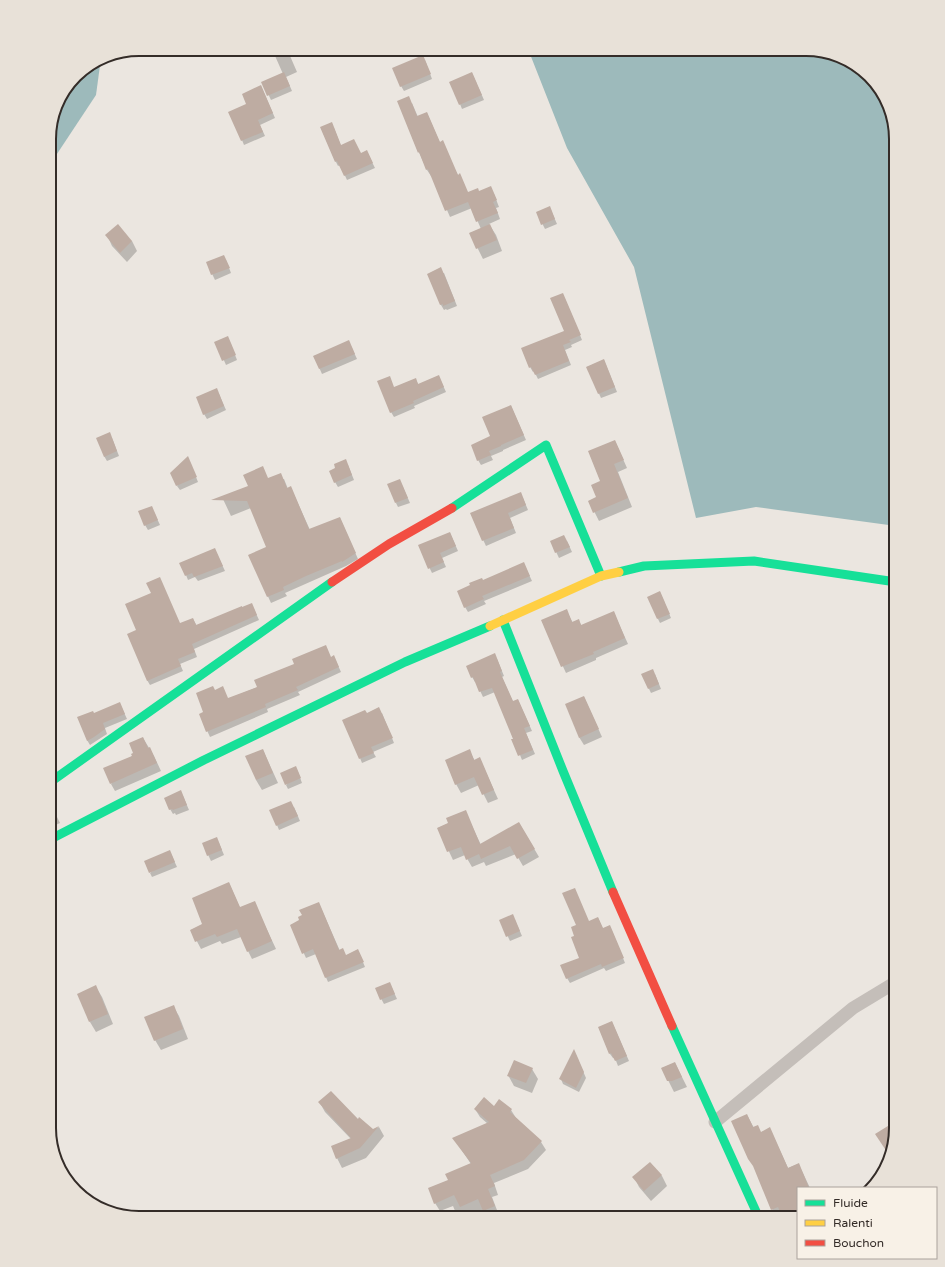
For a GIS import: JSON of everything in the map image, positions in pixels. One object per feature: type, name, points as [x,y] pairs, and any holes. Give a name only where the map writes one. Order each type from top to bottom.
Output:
[{"type":"street","points":[[56,778],[303,602],[389,544],[445,512],[546,445],[601,576]]},
{"type":"street","points":[[56,836],[204,760],[405,662],[601,576],[644,566],[754,561],[889,581]]},
{"type":"street","points":[[503,620],[583,820],[715,1122],[756,1211]]},
{"type":"street","points":[[715,1122],[848,1012],[866,999],[889,986]]},
{"type":"water","points":[[531,56],[811,56],[832,60],[852,70],[865,80],[883,107],[889,139],[889,525],[756,507],[696,518],[634,267],[567,148]]},
{"type":"water","points":[[100,66],[96,95],[56,155],[56,134],[62,107],[77,84],[84,77]]},
{"type":"building","points":[[423,56],[431,74],[400,87],[392,68]]},
{"type":"building","points":[[284,72],[290,86],[267,96],[261,82]]},
{"type":"building","points":[[472,72],[482,95],[459,105],[449,82]]},
{"type":"building","points":[[261,85],[273,113],[258,120],[263,132],[241,141],[228,112],[246,104],[242,94]]},
{"type":"building","points":[[409,96],[417,116],[427,112],[440,142],[443,140],[458,175],[460,173],[468,192],[478,188],[479,191],[491,186],[497,200],[493,202],[498,213],[476,222],[468,202],[445,211],[428,169],[426,170],[419,152],[418,153],[397,101]]},
{"type":"building","points":[[332,122],[341,145],[354,139],[361,153],[367,150],[373,163],[344,176],[337,161],[335,162],[320,127]]},
{"type":"building","points":[[550,206],[555,219],[541,225],[536,212]]},
{"type":"building","points":[[118,224],[132,241],[120,253],[105,235]]},
{"type":"building","points":[[490,224],[497,240],[476,249],[469,233]]},
{"type":"building","points":[[224,255],[230,268],[211,275],[206,262]]},
{"type":"building","points":[[441,267],[455,301],[443,306],[443,304],[440,305],[427,274]]},
{"type":"building","points":[[563,293],[581,335],[569,340],[571,342],[563,345],[569,361],[535,375],[531,367],[529,368],[521,348],[564,331],[550,298]]},
{"type":"building","points":[[228,336],[236,355],[222,361],[214,342]]},
{"type":"building","points":[[349,340],[355,354],[319,369],[313,356]]},
{"type":"building","points":[[604,359],[615,387],[598,394],[586,367]]},
{"type":"building","points":[[439,375],[444,387],[413,401],[414,403],[390,413],[377,381],[390,376],[394,387],[416,378],[418,384]]},
{"type":"building","points":[[217,388],[224,406],[203,415],[196,397]]},
{"type":"building","points":[[511,405],[524,435],[489,451],[491,455],[477,461],[471,445],[490,436],[482,417]]},
{"type":"building","points":[[110,432],[117,451],[104,457],[96,438]]},
{"type":"building","points":[[615,440],[624,460],[614,464],[628,498],[593,513],[588,501],[596,497],[591,485],[600,481],[588,451]]},
{"type":"building","points":[[188,456],[197,477],[176,486],[170,473]]},
{"type":"building","points":[[346,459],[352,475],[334,483],[329,471],[335,468],[334,464]]},
{"type":"building","points":[[263,466],[268,478],[281,473],[287,488],[291,486],[309,529],[340,517],[356,553],[342,562],[283,587],[284,590],[267,597],[248,555],[266,547],[247,501],[211,500],[248,486],[243,475]]},
{"type":"building","points":[[400,479],[408,498],[395,503],[387,484]]},
{"type":"building","points":[[521,492],[526,505],[508,513],[514,528],[482,541],[470,513]]},
{"type":"building","points":[[152,506],[158,520],[144,526],[138,511]]},
{"type":"building","points":[[450,532],[456,546],[440,553],[444,562],[428,569],[418,545]]},
{"type":"building","points":[[564,535],[570,547],[555,553],[550,541]]},
{"type":"building","points":[[215,548],[223,566],[194,577],[192,573],[185,576],[179,563]]},
{"type":"building","points":[[524,562],[530,576],[482,596],[484,599],[464,608],[457,591],[470,585],[469,583],[482,578],[483,580]]},
{"type":"building","points":[[160,577],[180,623],[193,618],[196,625],[252,603],[257,615],[192,644],[195,652],[178,659],[181,666],[147,681],[127,634],[136,630],[125,604],[151,593],[146,583]]},
{"type":"building","points":[[660,591],[670,614],[657,619],[647,597]]},
{"type":"building","points":[[567,609],[572,622],[579,619],[581,625],[614,611],[625,638],[593,652],[594,654],[561,667],[541,620]]},
{"type":"building","points":[[326,645],[331,657],[334,655],[339,667],[296,687],[298,690],[265,704],[266,707],[206,732],[199,714],[203,712],[196,693],[213,686],[215,690],[223,686],[228,698],[257,687],[254,680],[294,664],[292,659]]},
{"type":"building","points":[[495,653],[502,671],[500,672],[513,701],[518,699],[530,726],[524,728],[533,750],[518,756],[511,739],[513,739],[492,688],[479,692],[473,677],[471,678],[466,666]]},
{"type":"building","points":[[653,669],[659,684],[648,689],[641,674]]},
{"type":"building","points":[[584,696],[599,729],[579,738],[565,704]]},
{"type":"building","points":[[120,702],[125,714],[103,723],[105,729],[87,741],[77,717],[93,711],[94,713]]},
{"type":"building","points":[[379,707],[393,738],[371,747],[374,753],[359,759],[342,720],[365,710],[367,713]]},
{"type":"building","points":[[143,737],[148,748],[150,747],[157,763],[110,784],[103,768],[132,756],[131,754],[133,753],[129,743]]},
{"type":"building","points":[[263,749],[273,773],[256,780],[245,756]]},
{"type":"building","points":[[470,749],[474,760],[480,757],[494,790],[482,795],[474,777],[455,785],[445,760]]},
{"type":"building","points":[[296,766],[301,778],[285,785],[280,773]]},
{"type":"building","points":[[181,790],[187,805],[169,810],[164,798]]},
{"type":"building","points":[[291,801],[298,816],[276,826],[269,810]]},
{"type":"building","points":[[466,810],[480,844],[519,822],[535,849],[517,859],[510,846],[481,859],[479,854],[466,860],[461,847],[447,852],[437,828],[448,823],[446,818]]},
{"type":"building","points":[[217,837],[222,850],[207,856],[202,843]]},
{"type":"building","points":[[170,850],[175,862],[149,873],[144,861]]},
{"type":"building","points":[[229,882],[240,907],[255,901],[272,941],[247,952],[237,929],[217,937],[215,934],[195,942],[190,930],[202,924],[192,898]]},
{"type":"building","points":[[575,888],[589,921],[598,917],[603,928],[610,925],[624,958],[602,967],[601,964],[566,979],[560,965],[579,958],[571,937],[574,936],[571,927],[576,925],[562,893]]},
{"type":"building","points":[[319,902],[339,950],[343,948],[346,955],[358,949],[364,962],[325,978],[313,949],[302,954],[290,925],[299,920],[298,917],[302,915],[299,910]]},
{"type":"building","points":[[513,914],[520,931],[506,937],[499,920]]},
{"type":"building","points":[[390,982],[395,994],[380,1000],[375,988]]},
{"type":"building","points":[[96,985],[108,1014],[89,1022],[77,994]]},
{"type":"building","points":[[174,1005],[183,1029],[154,1041],[144,1017]]},
{"type":"building","points":[[612,1021],[627,1056],[615,1061],[611,1053],[609,1054],[598,1027]]},
{"type":"building","points":[[574,1049],[584,1072],[576,1088],[559,1079]]},
{"type":"building","points":[[514,1060],[533,1068],[526,1083],[507,1076]]},
{"type":"building","points":[[675,1062],[682,1077],[672,1081],[667,1081],[661,1068]]},
{"type":"building","points":[[331,1091],[358,1119],[359,1117],[373,1129],[379,1126],[360,1148],[336,1159],[331,1146],[351,1138],[318,1102]]},
{"type":"building","points":[[484,1097],[494,1106],[499,1099],[512,1109],[510,1112],[542,1141],[524,1160],[490,1175],[495,1186],[488,1189],[495,1206],[483,1211],[478,1199],[460,1207],[454,1195],[434,1204],[428,1188],[448,1180],[445,1174],[471,1163],[452,1138],[489,1122],[474,1109]]},
{"type":"building","points":[[747,1114],[753,1127],[758,1125],[761,1132],[770,1127],[788,1168],[799,1163],[809,1187],[797,1187],[797,1211],[780,1211],[778,1207],[771,1210],[753,1166],[748,1159],[731,1121]]},
{"type":"building","points":[[889,1125],[886,1150],[875,1134]]},
{"type":"building","points":[[650,1162],[662,1175],[644,1191],[632,1177]]},
{"type":"traffic: fast","points":[[452,508],[546,445],[601,576]]},
{"type":"traffic: fast","points":[[619,572],[644,566],[754,561],[889,581]]},
{"type":"traffic: fast","points":[[56,778],[332,582]]},
{"type":"traffic: fast","points":[[503,620],[613,892]]},
{"type":"traffic: fast","points":[[56,836],[204,760],[405,662],[490,626]]},
{"type":"traffic: fast","points":[[672,1026],[756,1211]]},
{"type":"traffic: slow","points":[[490,626],[601,576],[619,572]]},
{"type":"traffic: jam","points":[[332,582],[389,544],[452,508]]},
{"type":"traffic: jam","points":[[613,892],[672,1026]]}]
